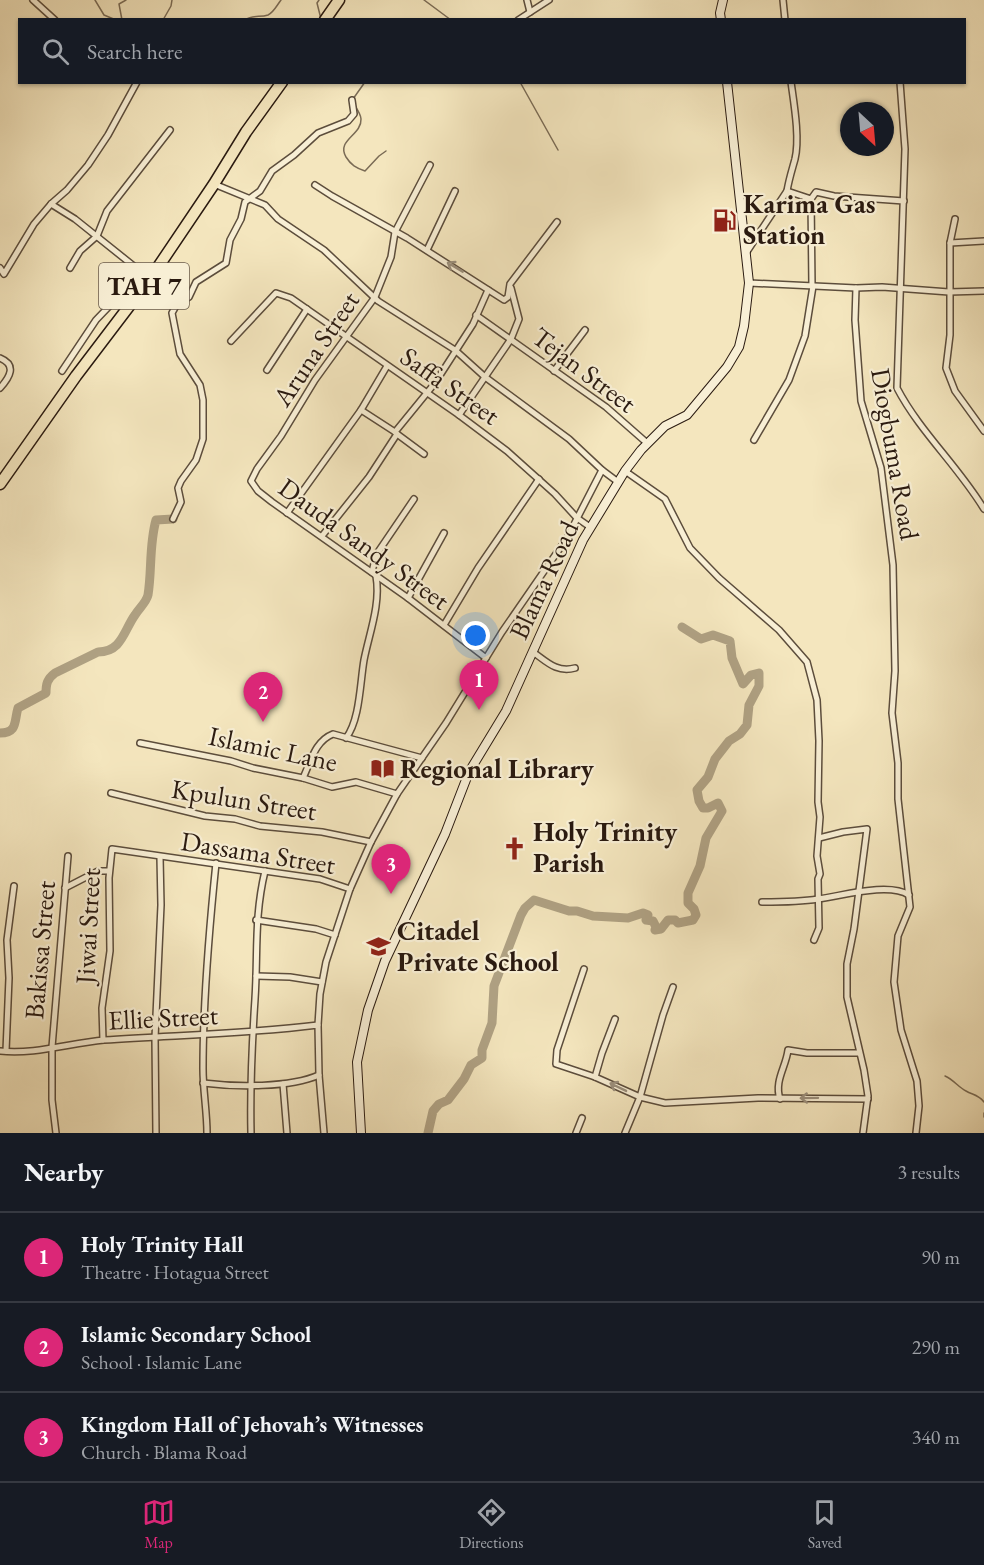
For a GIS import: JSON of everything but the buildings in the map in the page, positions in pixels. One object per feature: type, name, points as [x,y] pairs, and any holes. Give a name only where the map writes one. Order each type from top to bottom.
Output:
[{"type":"highway","points":[[328,15],[339,0]]},
{"type":"highway","name":"TAH 7","points":[[0,484],[214,184],[246,132],[281,84]]},
{"type":"street","points":[[33,0],[53,18]]},
{"type":"street","points":[[527,0],[530,12]]},
{"type":"street","points":[[521,18],[549,0]]},
{"type":"street","points":[[721,18],[723,0]]},
{"type":"street","points":[[783,0],[785,18]]},
{"type":"street","points":[[0,268],[4,274],[34,224],[88,165],[108,135],[136,84]]},
{"type":"street","points":[[727,84],[750,283],[882,287],[949,292],[984,291]]},
{"type":"street","points":[[746,253],[788,191],[790,171],[795,158],[796,114],[791,84]]},
{"type":"street","points":[[900,84],[905,149],[897,388],[907,407],[960,473],[984,509]]},
{"type":"street","points":[[173,519],[182,502],[178,488],[196,460],[203,440],[203,400],[200,385],[180,354],[171,315],[177,304],[189,297],[196,282],[226,263],[230,240],[248,199],[260,191],[272,171],[318,133],[348,121],[354,114],[352,100]]},
{"type":"street","points":[[70,268],[80,251],[97,236],[107,211],[170,130]]},
{"type":"street","name":"Aruna Street","points":[[251,481],[256,469],[281,435],[315,380],[375,297],[391,257],[395,232],[430,165]]},
{"type":"street","points":[[214,184],[265,205],[278,219],[324,250],[375,297],[455,350],[485,377],[569,439],[618,482]]},
{"type":"street","points":[[315,185],[465,273],[504,300],[508,297],[510,284],[557,222]]},
{"type":"street","points":[[427,250],[455,191]]},
{"type":"street","points":[[788,191],[811,199]]},
{"type":"street","points":[[754,440],[789,380],[805,336],[812,286],[811,199],[816,192],[834,196],[904,201]]},
{"type":"street","points":[[51,204],[148,275],[141,283],[118,297],[96,320],[62,371]]},
{"type":"street","points":[[955,219],[950,243],[950,335],[946,368],[955,391],[984,431]]},
{"type":"street","points":[[950,243],[984,241]]},
{"type":"street","name":"Blama Road","points":[[361,1133],[357,1062],[362,1033],[380,974],[445,834],[469,772],[506,711],[590,527],[618,482],[647,443],[665,426],[687,415],[727,367],[739,347],[750,283]]},
{"type":"street","name":"Tejan Street","points":[[510,284],[519,319],[511,339],[606,407],[647,443]]},
{"type":"street","name":"Diogbuma Road","points":[[856,288],[855,320],[861,402],[881,468],[892,558],[895,671],[892,712],[898,763],[898,799],[910,907],[898,936],[894,982],[901,1030],[917,1081],[919,1106],[916,1133]]},
{"type":"street","points":[[322,536],[369,477],[396,433],[435,383],[466,336],[488,291]]},
{"type":"street","name":"Saffa Street","points":[[231,341],[276,293],[291,298],[507,451],[555,494],[577,518],[590,527]]},
{"type":"street","points":[[267,370],[307,309]]},
{"type":"street","points":[[459,415],[511,339],[476,315]]},
{"type":"street","points":[[554,371],[585,330]]},
{"type":"street","points":[[0,358],[11,365],[0,388]]},
{"type":"street","points":[[287,513],[361,410],[387,366]]},
{"type":"street","points":[[361,410],[424,454]]},
{"type":"street","points":[[324,1133],[318,1025],[322,982],[350,889],[371,842],[397,794],[567,538],[602,470]]},
{"type":"street","points":[[625,471],[665,499],[685,541],[713,572],[779,630],[807,662],[817,700],[820,817],[816,856],[820,874],[818,879],[819,928],[814,940]]},
{"type":"street","points":[[444,625],[478,568],[538,479]]},
{"type":"street","name":"Dauda Sandy Street","points":[[251,481],[258,491],[287,513],[408,598],[486,658]]},
{"type":"street","points":[[346,738],[351,732],[359,703],[364,660],[376,599],[374,574],[376,555],[414,499]]},
{"type":"street","points":[[408,598],[444,533]]},
{"type":"street","points":[[533,652],[565,671],[575,668]]},
{"type":"street","points":[[303,778],[319,742],[324,737],[333,734],[422,758]]},
{"type":"street","name":"Islamic Lane","points":[[140,743],[231,761],[332,786],[356,782],[397,794]]},
{"type":"street","name":"Kpulun Street","points":[[111,793],[205,816],[235,819],[260,826],[322,832],[371,842]]},
{"type":"street","points":[[819,838],[867,829],[847,964],[847,997],[858,1053],[864,1070],[868,1099],[863,1133]]},
{"type":"street","name":"Dassama Street","points":[[112,849],[320,879],[350,889]]},
{"type":"street","name":"Jiwai Street","points":[[103,1040],[102,1008],[110,951],[109,871],[112,849]]},
{"type":"street","name":"Bakissa Street","points":[[56,1133],[52,1100],[52,1047],[68,856]]},
{"type":"street","points":[[156,1133],[155,1038],[161,905],[160,857]]},
{"type":"street","points":[[207,1133],[203,1083],[203,1035],[207,948],[216,863]]},
{"type":"street","points":[[65,888],[98,871],[109,871]]},
{"type":"street","points":[[251,1133],[250,1085],[256,976],[256,920],[266,871]]},
{"type":"street","points":[[3,1051],[9,978],[7,940],[14,886]]},
{"type":"street","points":[[762,902],[818,899],[891,890],[903,891],[909,895]]},
{"type":"street","points":[[256,920],[335,934]]},
{"type":"street","points":[[584,969],[557,1050],[556,1064],[595,1077],[640,1097],[664,1103],[715,1102],[735,1099],[868,1099]]},
{"type":"street","points":[[256,976],[290,977],[322,982]]},
{"type":"street","points":[[625,1133],[640,1097],[673,987]]},
{"type":"street","points":[[595,1077],[615,1019]]},
{"type":"street","name":"Ellie Street","points":[[3,1051],[34,1050],[103,1040],[203,1035],[318,1025]]},
{"type":"street","points":[[780,1099],[777,1092],[778,1080],[788,1050],[807,1053],[858,1053]]},
{"type":"street","points":[[203,1083],[223,1086],[283,1084],[319,1075]]},
{"type":"street","points":[[283,1084],[287,1133]]},
{"type":"street","points":[[576,1133],[582,1118]]},
{"type":"waterway","points":[[95,0],[104,15],[111,18]]},
{"type":"waterway","points":[[122,18],[119,4],[126,0]]},
{"type":"waterway","points":[[164,18],[172,0]]},
{"type":"waterway","points":[[249,18],[268,15],[281,0]]},
{"type":"waterway","points":[[319,0],[317,3],[321,18]]},
{"type":"waterway","points":[[424,0],[448,18]]},
{"type":"waterway","points":[[353,99],[364,84]]},
{"type":"waterway","points":[[521,84],[558,150]]},
{"type":"waterway","points":[[355,106],[361,119],[358,129],[344,146],[348,160],[365,171],[386,151]]},
{"type":"waterway","points":[[0,733],[13,729],[18,708],[46,693],[50,677],[55,673],[117,644],[148,595],[152,539],[156,520],[173,519]]},
{"type":"waterway","points":[[428,1133],[433,1111],[439,1104],[448,1100],[464,1079],[471,1065],[482,1058],[482,1050],[492,1023],[494,986],[521,915],[534,900],[593,916],[628,918],[643,913],[648,915],[646,920],[653,921],[655,930],[661,929],[668,920],[675,920],[678,923],[693,920],[696,915],[688,903],[688,893],[700,866],[706,838],[722,811],[718,803],[703,808],[697,790],[708,777],[715,759],[729,741],[740,734],[747,725],[749,705],[759,686],[759,673],[751,675],[743,684],[732,658],[730,641],[713,635],[701,639],[682,627]]},
{"type":"waterway","points":[[945,1076],[984,1102]]},
{"type":"place","name":"Karima Gas Station","points":[[725,220]]},
{"type":"place","name":"Holy Trinity Hall","points":[[479,710]]},
{"type":"place","name":"Islamic Secondary School","points":[[263,722]]},
{"type":"place","name":"Regional Library","points":[[382,769]]},
{"type":"place","name":"Holy Trinity Parish","points":[[515,848]]},
{"type":"place","name":"Kingdom Hall of Jehovah’s Witnesses","points":[[391,894]]},
{"type":"place","name":"Citadel Private School","points":[[379,947]]}]
